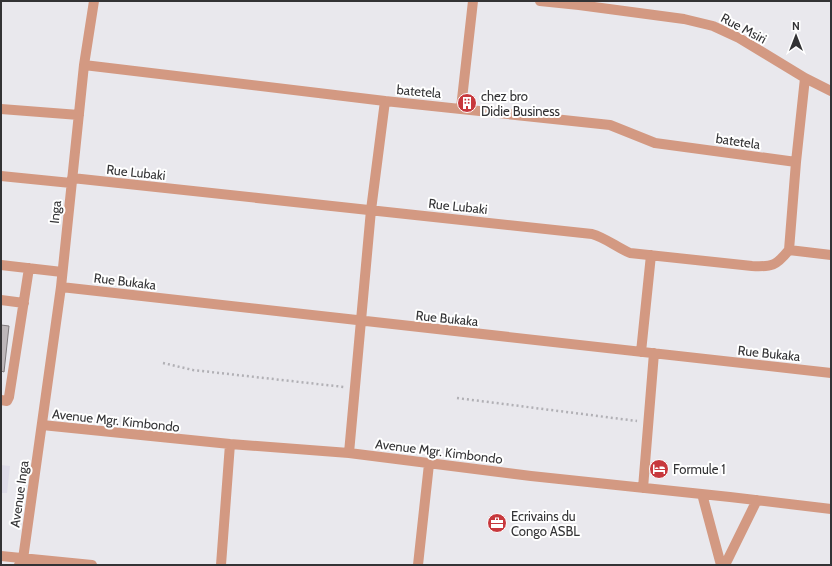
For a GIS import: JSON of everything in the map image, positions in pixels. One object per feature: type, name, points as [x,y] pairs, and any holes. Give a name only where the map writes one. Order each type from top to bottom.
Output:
[{"type":"street","name":"Inga","points":[[42,425],[61,287],[84,65],[94,1]]},
{"type":"street","points":[[461,108],[473,1]]},
{"type":"street","name":"Rue Msiri","points":[[540,1],[579,3],[684,19],[713,26],[739,38],[805,78],[831,91]]},
{"type":"street","name":"batetela","points":[[84,65],[384,101],[610,125],[655,143],[796,162]]},
{"type":"street","points":[[805,78],[789,250],[831,255]]},
{"type":"street","points":[[349,453],[371,210],[384,101]]},
{"type":"street","points":[[1,109],[79,115]]},
{"type":"street","name":"Rue Lubaki","points":[[1,176],[71,181],[371,210],[592,234],[603,237],[630,253],[752,266],[768,267],[780,260],[789,250]]},
{"type":"street","points":[[641,352],[651,255]]},
{"type":"street","points":[[1,265],[62,272]]},
{"type":"street","points":[[1,400],[7,401],[9,397],[29,268]]},
{"type":"street","name":"Rue Bukaka","points":[[61,287],[831,373]]},
{"type":"street","points":[[1,300],[24,303]]},
{"type":"street","points":[[642,488],[654,353]]},
{"type":"street","name":"Avenue Mgr. Kimbondo","points":[[42,425],[230,444],[349,453],[428,464],[757,500],[831,510]]},
{"type":"street","name":"Avenue Inga","points":[[21,562],[42,425]]},
{"type":"street","points":[[221,565],[230,444]]},
{"type":"street","points":[[418,565],[428,464]]},
{"type":"street","points":[[702,494],[721,565]]},
{"type":"street","points":[[725,565],[757,500]]},
{"type":"street","points":[[1,556],[21,562],[92,565]]},
{"type":"path","points":[[163,363],[193,370],[355,388]]},
{"type":"path","points":[[457,398],[648,422]]},
{"type":"shaded area","points":[[1,465],[10,466],[7,493],[1,493]]},
{"type":"building","points":[[1,325],[9,326],[4,372],[1,371]]},
{"type":"place","name":"chez bro Didie Business","points":[[467,103]]},
{"type":"place","name":"Formule 1","points":[[659,469]]},
{"type":"place","name":"Ecrivains du Congo ASBL","points":[[497,523]]}]
